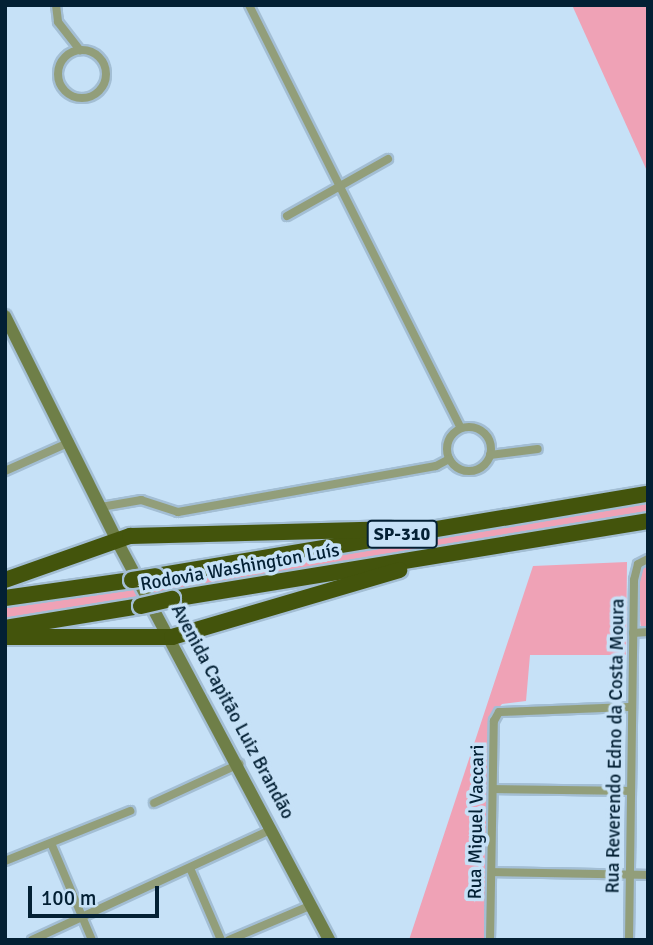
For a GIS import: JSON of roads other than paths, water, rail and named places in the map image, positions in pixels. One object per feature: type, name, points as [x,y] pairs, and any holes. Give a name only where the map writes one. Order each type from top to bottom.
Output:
[{"type":"highway","name":"Rodovia Washington Luís","points":[[5,598],[132,580],[648,494]]},
{"type":"highway","name":"Rodovia Washington Luís","points":[[5,628],[648,521]]},
{"type":"highway","points":[[5,580],[116,539],[430,529]]},
{"type":"highway","points":[[5,638],[172,637],[460,552]]},
{"type":"main road","name":"Avenida Capitão Luiz Brandão","points":[[5,316],[71,442],[116,539],[172,637],[330,940]]},
{"type":"street","points":[[56,5],[58,22],[80,50],[96,54],[106,68],[103,85],[85,98],[64,90],[58,74],[64,58],[80,50]]},
{"type":"street","points":[[249,5],[461,428]]},
{"type":"street","points":[[287,216],[388,159]]},
{"type":"street","points":[[461,428],[482,431],[491,444],[490,455],[481,468],[460,470],[449,459],[449,438],[461,428]]},
{"type":"street","points":[[5,471],[71,442]]},
{"type":"street","points":[[490,455],[538,449]]},
{"type":"street","points":[[101,507],[141,500],[178,512],[436,467],[449,459]]},
{"type":"street","name":"Rua Reverendo Edno da Costa Moura","points":[[629,940],[635,571],[648,559]]},
{"type":"street","points":[[633,633],[648,632]]},
{"type":"street","name":"Rua Miguel Vaccari","points":[[490,940],[494,721],[503,708],[631,706]]},
{"type":"street","points":[[154,803],[239,764]]},
{"type":"street","points":[[493,789],[630,791]]},
{"type":"street","points":[[5,861],[130,811]]},
{"type":"street","points":[[32,940],[272,830]]},
{"type":"street","points":[[51,843],[92,940]]},
{"type":"street","points":[[190,867],[221,940]]},
{"type":"street","points":[[492,872],[648,875]]},
{"type":"street","points":[[229,940],[312,905]]}]
